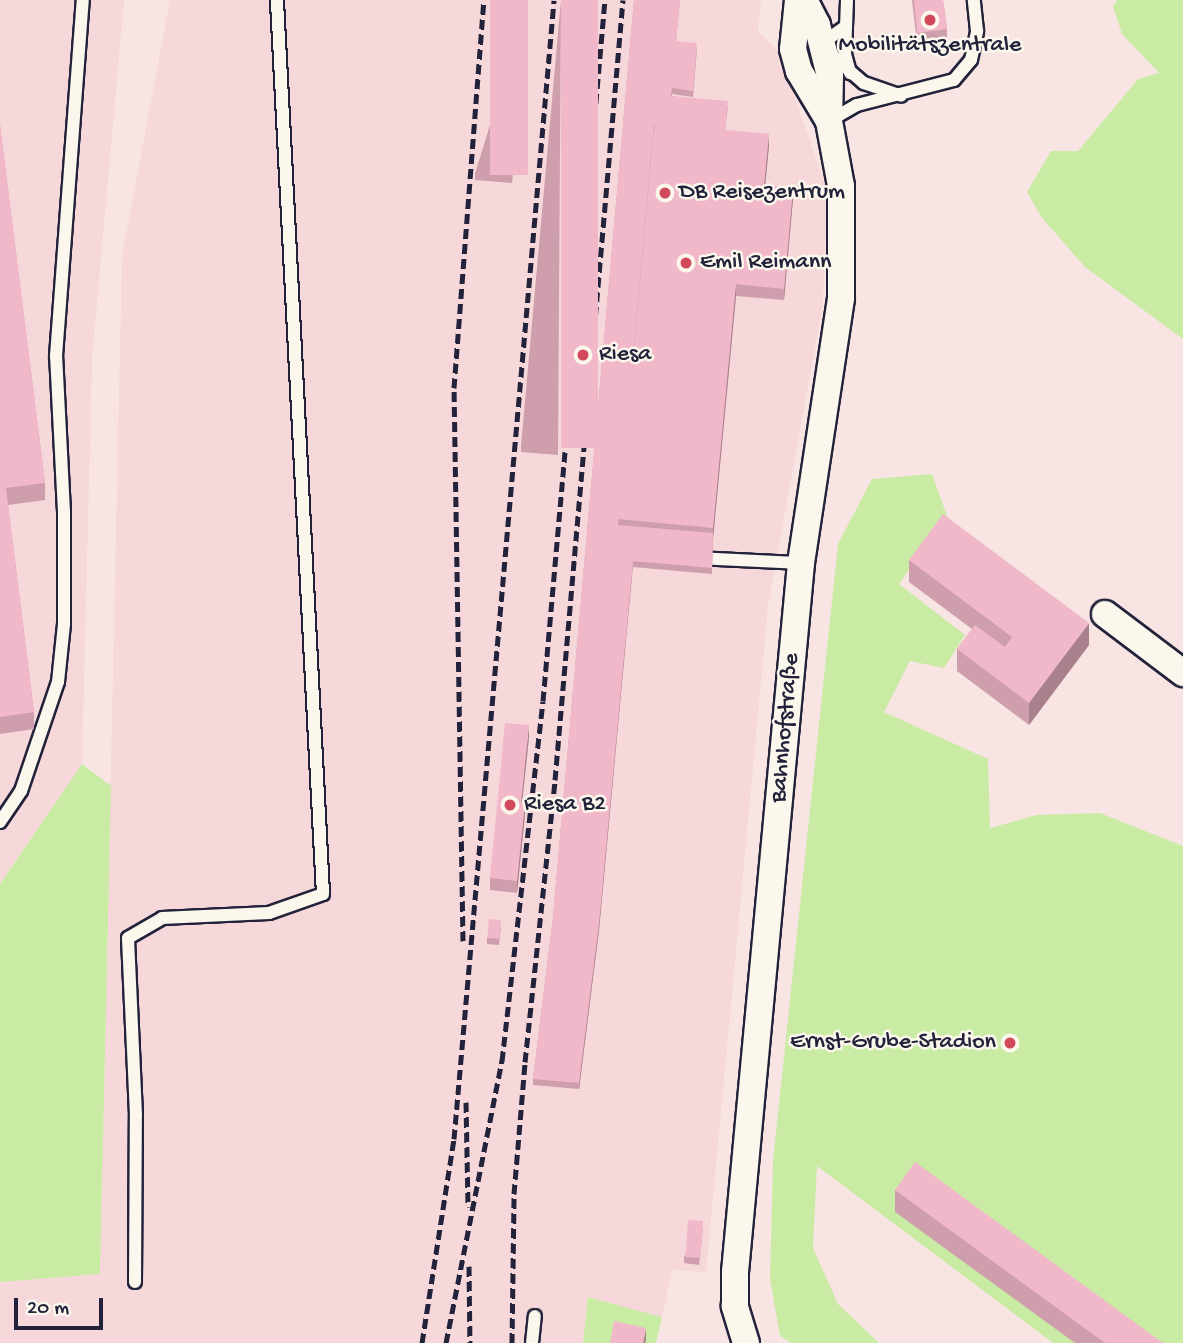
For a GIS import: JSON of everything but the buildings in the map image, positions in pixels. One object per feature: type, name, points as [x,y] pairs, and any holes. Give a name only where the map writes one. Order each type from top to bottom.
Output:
[{"type":"street","name":"Bahnhofstraße","points":[[798,0],[796,60],[829,121]]},
{"type":"street","name":"Bahnhofstraße","points":[[744,1340],[735,1306],[735,1272],[801,563],[841,298],[841,186],[829,121],[830,76],[823,43],[804,0]]},
{"type":"street","points":[[1105,614],[1183,673]]},
{"type":"lane","points":[[0,822],[21,791],[59,670],[64,512],[56,356],[83,0]]},
{"type":"lane","points":[[135,1282],[136,1115],[128,938],[162,918],[269,913],[323,894],[277,0]]},
{"type":"lane","points":[[848,0],[846,26],[850,74]]},
{"type":"lane","points":[[829,121],[857,105],[901,96],[954,80],[971,60],[978,31],[974,0]]},
{"type":"lane","points":[[846,26],[823,43],[850,74],[901,96]]},
{"type":"lane","points":[[687,557],[801,563]]},
{"type":"lane","points":[[531,1343],[535,1316]]},
{"type":"shaded area","points":[[0,0],[124,0],[92,359],[82,764],[0,884]]},
{"type":"shaded area","points":[[170,0],[761,0],[758,31],[779,52],[827,190],[823,303],[768,606],[706,1273],[672,1269],[662,1317],[588,1297],[583,1343],[0,1343],[0,1282],[100,1274],[122,257]]},
{"type":"green space","points":[[1117,0],[1183,0],[1183,339],[1085,267],[1042,218],[1027,192],[1051,151],[1078,151],[1138,79],[1159,73],[1122,34],[1113,6]]},
{"type":"green space","name":"Ernst-Grube-Stadion","points":[[932,474],[947,516],[899,584],[965,635],[944,668],[910,661],[884,712],[988,759],[990,828],[1037,815],[1100,813],[1183,846],[1183,1343],[1053,1343],[817,1166],[813,1248],[838,1304],[879,1343],[791,1343],[780,1336],[770,1278],[773,1161],[838,544],[872,479]]},
{"type":"green space","points":[[82,764],[111,786],[100,1274],[0,1282],[0,884]]},
{"type":"green space","points":[[588,1297],[662,1317],[656,1343],[583,1343]]},
{"type":"railway","points":[[463,941],[454,388],[484,0]]},
{"type":"railway","points":[[422,1343],[454,1139],[554,0]]},
{"type":"railway","points":[[446,1343],[502,1061],[543,701],[605,0]]},
{"type":"railway","points":[[512,1343],[514,1194],[555,780],[623,0]]},
{"type":"railway","points":[[466,1102],[468,1207]]},
{"type":"railway","points":[[469,1266],[470,1343]]},
{"type":"place","name":"Mobilitätszentrale","points":[[930,20]]},
{"type":"place","name":"DB Reisezentrum","points":[[665,193]]},
{"type":"place","name":"Emil Reimann","points":[[686,263]]},
{"type":"place","name":"Riesa","points":[[583,355]]},
{"type":"place","name":"Riesa B2","points":[[510,805]]},
{"type":"place","name":"Ernst-Grube-Stadion","points":[[1010,1043]]}]
